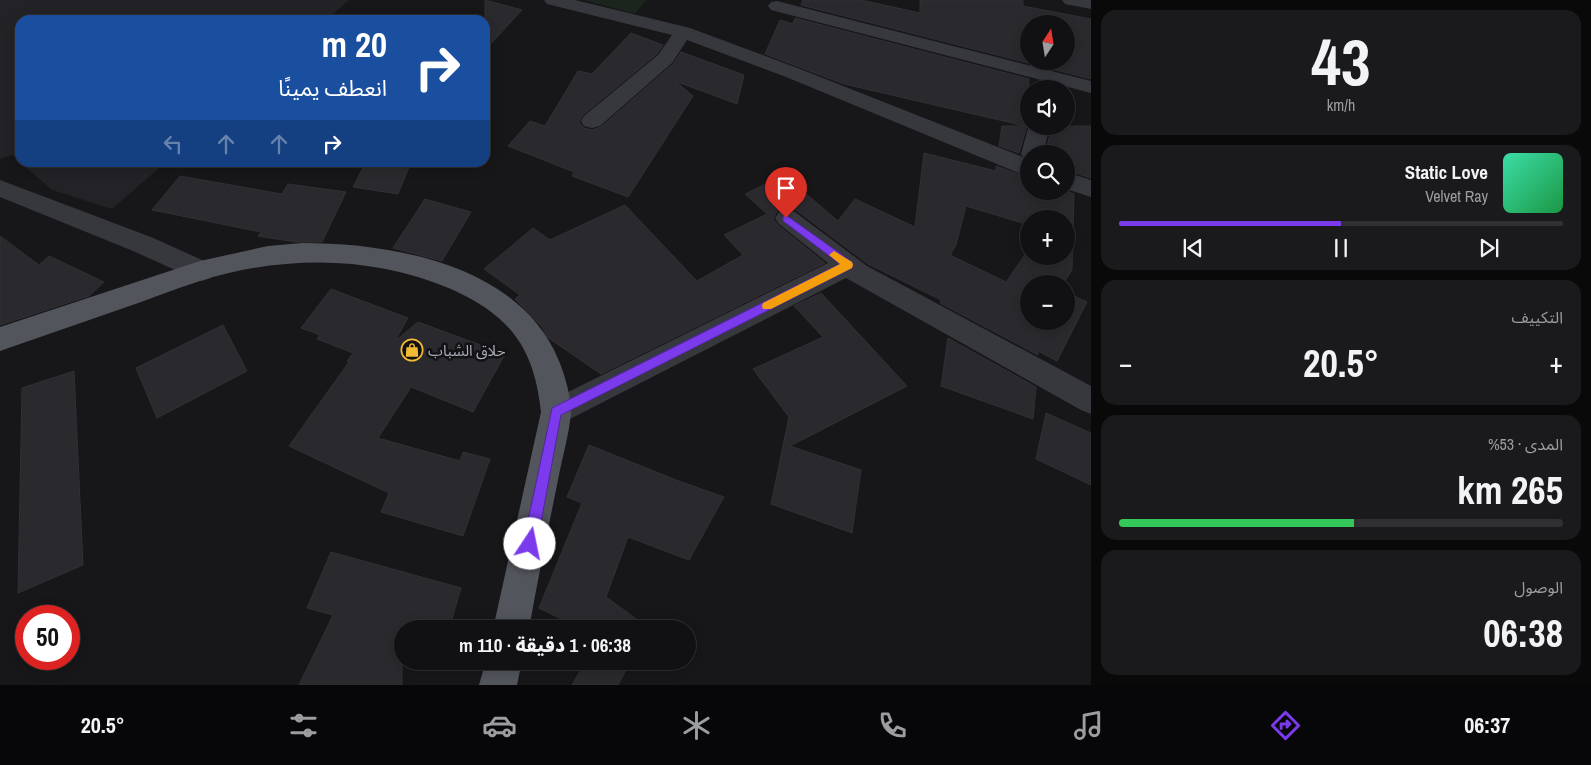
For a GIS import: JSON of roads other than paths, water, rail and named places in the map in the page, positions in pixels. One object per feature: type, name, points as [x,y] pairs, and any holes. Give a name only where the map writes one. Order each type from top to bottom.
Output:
[{"type":"main road","points":[[0,340],[202,271],[266,256],[319,252],[368,254],[415,263],[453,278],[485,294],[516,317],[538,344],[554,386],[556,412],[513,620]]},
{"type":"main road","points":[[498,685],[502,670]]},
{"type":"street","points":[[553,0],[683,32],[793,73],[1020,164]]},
{"type":"street","points":[[1071,0],[1091,4]]},
{"type":"street","points":[[777,6],[1039,80]]},
{"type":"street","points":[[592,121],[665,59],[683,32]]},
{"type":"street","points":[[1075,85],[1091,87]]},
{"type":"street","points":[[1075,183],[1091,189]]},
{"type":"street","points":[[0,188],[142,244],[202,271]]},
{"type":"street","points":[[786,218],[858,273],[1091,401]]},
{"type":"street","points":[[556,412],[848,265]]},
{"type":"place","name":"حلاق الشباب","points":[[412,350]]}]
